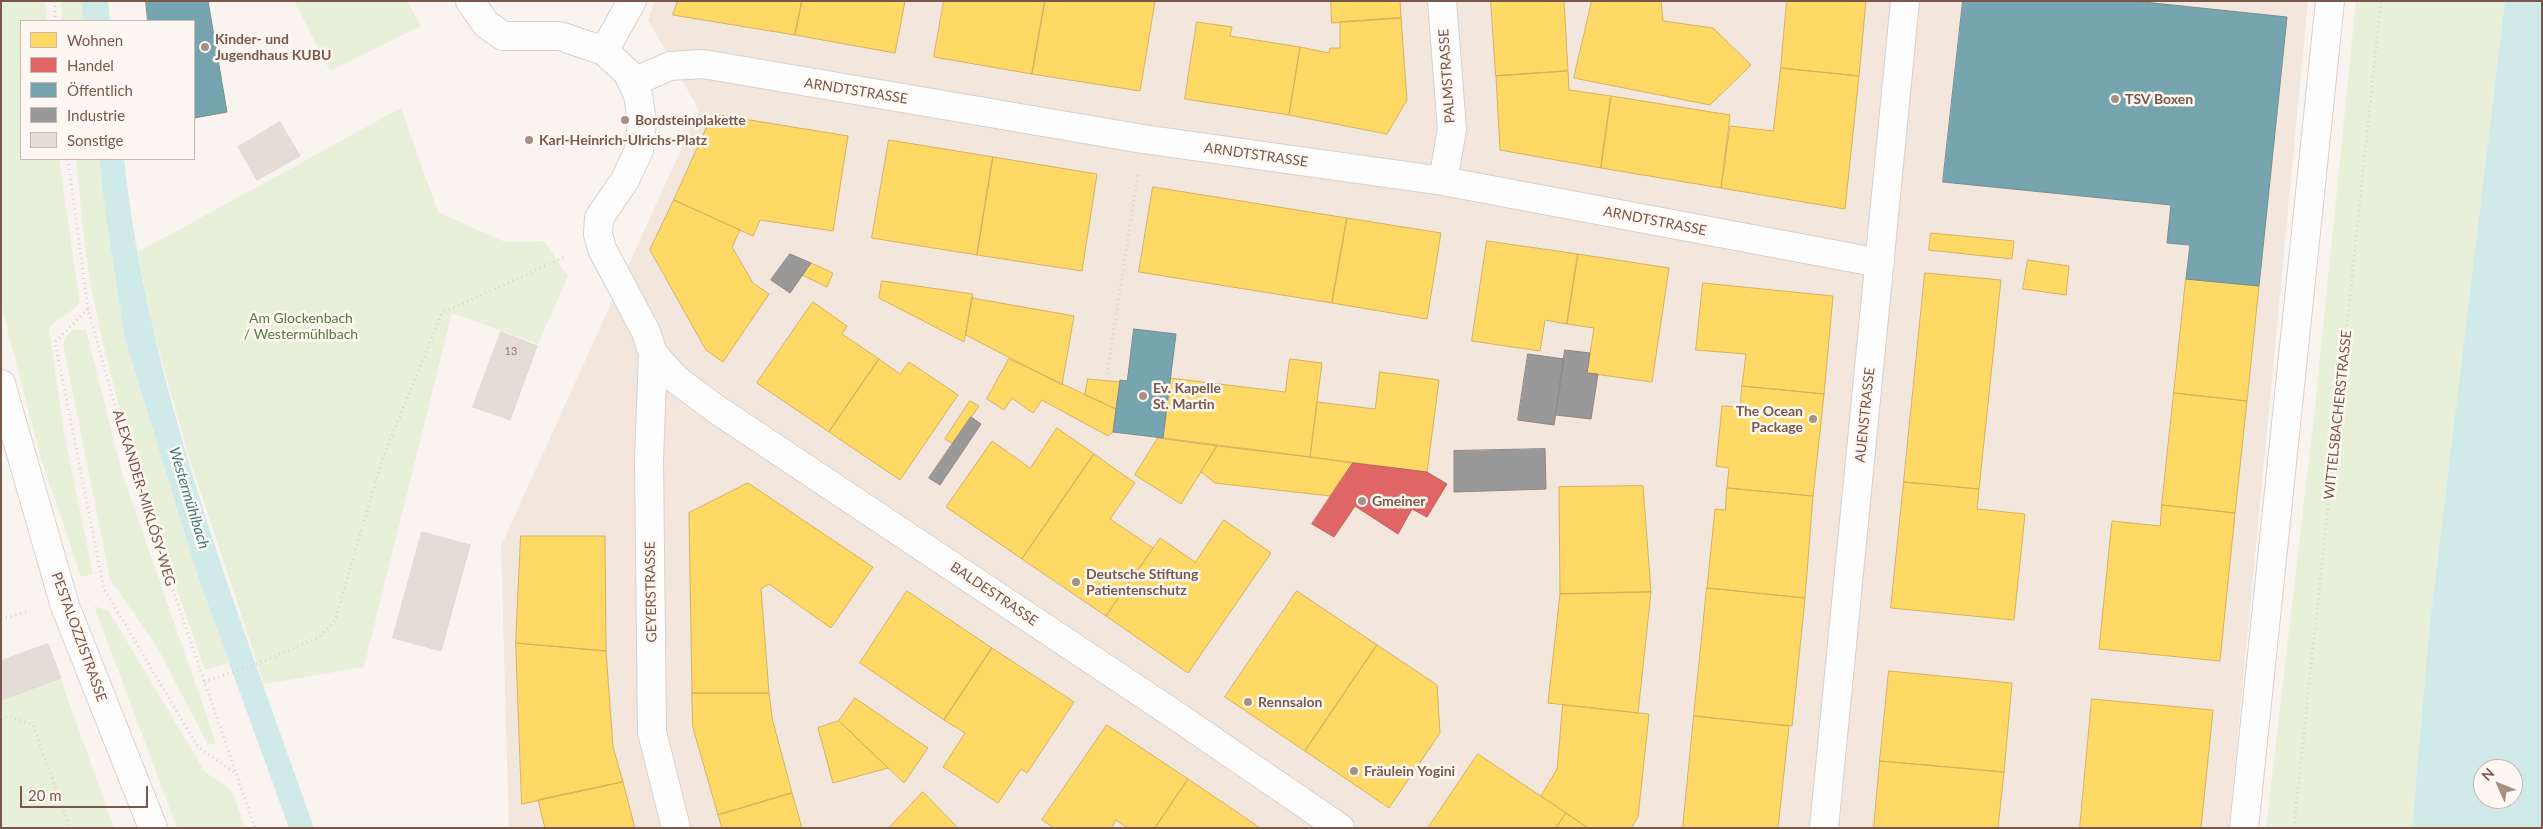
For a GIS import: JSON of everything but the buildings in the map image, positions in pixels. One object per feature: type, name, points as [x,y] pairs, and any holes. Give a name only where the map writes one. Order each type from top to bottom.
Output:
[{"type":"street","points":[[470,1],[486,24],[503,36],[560,36],[604,51],[619,63],[633,82],[641,110],[639,150],[626,180],[599,218],[599,241],[646,332],[653,354]]},
{"type":"street","points":[[604,51],[632,1]]},
{"type":"street","name":"PALMSTRASSE","points":[[1442,1],[1452,129],[1443,181]]},
{"type":"street","name":"AUENSTRASSE","points":[[1824,828],[1905,1]]},
{"type":"street","points":[[2244,828],[2330,1]]},
{"type":"street","name":"ARNDTSTRASSE","points":[[633,82],[670,66],[703,64],[1143,139],[1443,181],[1880,263]]},
{"type":"street","name":"GEYERSTRASSE","points":[[653,354],[649,459],[652,732],[676,828]]},
{"type":"street","name":"BALDESTRASSE","points":[[653,354],[677,380],[716,409],[1175,715],[1340,828]]},
{"type":"street","name":"PESTALOZZISTRASSE","points":[[1,384],[65,606],[153,828]]},
{"type":"path","points":[[54,1],[56,20]]},
{"type":"path","name":"WITTELSBACHERSTRASSE","points":[[2294,828],[2381,1]]},
{"type":"path","points":[[1107,374],[1143,139]]},
{"type":"path","name":"ALEXANDER-MIKLÓSY-WEG","points":[[68,160],[88,309],[141,498],[234,773],[255,828]]},
{"type":"path","points":[[204,682],[264,661],[319,637],[335,620],[382,460],[442,313],[599,241]]},
{"type":"path","points":[[88,309],[55,342],[104,589],[198,747],[234,773]]},
{"type":"path","points":[[1,719],[9,716],[33,725],[70,828]]},
{"type":"shaded area","points":[[655,1],[2308,1],[2229,828],[509,828],[501,546],[699,110],[648,20]]},
{"type":"green space","points":[[1,1],[45,1],[47,20],[20,20],[20,160],[59,160],[80,304],[49,327],[64,433],[93,574],[81,577],[40,455],[1,305]]},
{"type":"green space","points":[[61,1],[81,1],[84,20],[62,20]]},
{"type":"green space","points":[[294,1],[407,1],[421,26],[330,71]]},
{"type":"green space","points":[[2356,1],[2505,1],[2429,631],[2412,828],[2266,828],[2315,407]]},
{"type":"green space","name":"Am Glockenbach / Westermühlbach","points":[[401,108],[438,212],[505,242],[544,241],[568,276],[538,344],[452,313],[364,667],[264,684],[187,451],[153,329],[138,252]]},
{"type":"green space","points":[[76,160],[99,160],[125,339],[198,577],[229,663],[205,670],[173,579],[116,395],[91,283],[83,230]]},
{"type":"green space","points":[[73,330],[86,330],[122,473],[216,743],[208,745],[157,647],[110,579],[63,344],[66,336]]},
{"type":"green space","points":[[94,606],[109,611],[205,772],[232,791],[245,828],[177,828]]},
{"type":"green space","points":[[48,644],[114,828],[1,828],[1,661]]},
{"type":"water","points":[[81,1],[108,1],[110,20],[84,20]]},
{"type":"water","points":[[2505,1],[2542,1],[2542,828],[2412,828],[2429,631]]},
{"type":"water","name":"Westermühlbach","points":[[99,160],[124,160],[136,245],[175,415],[227,581],[314,828],[289,828],[198,577],[125,339]]},
{"type":"place","name":"Kinder- und Jugendhaus KUBU","points":[[205,47]]},
{"type":"place","name":"TSV Boxen","points":[[2115,99]]},
{"type":"place","name":"Bordsteinplakette","points":[[625,120]]},
{"type":"place","name":"Karl-Heinrich-Ulrichs-Platz","points":[[529,140]]},
{"type":"place","name":"Ev. Kapelle St. Martin","points":[[1143,396]]},
{"type":"place","name":"The Ocean Package","points":[[1813,419]]},
{"type":"place","name":"Gmeiner","points":[[1362,501]]},
{"type":"place","name":"Deutsche Stiftung Patientenschutz","points":[[1076,582]]},
{"type":"place","name":"Rennsalon","points":[[1248,702]]},
{"type":"place","name":"Fräulein Yogini","points":[[1354,771]]}]
